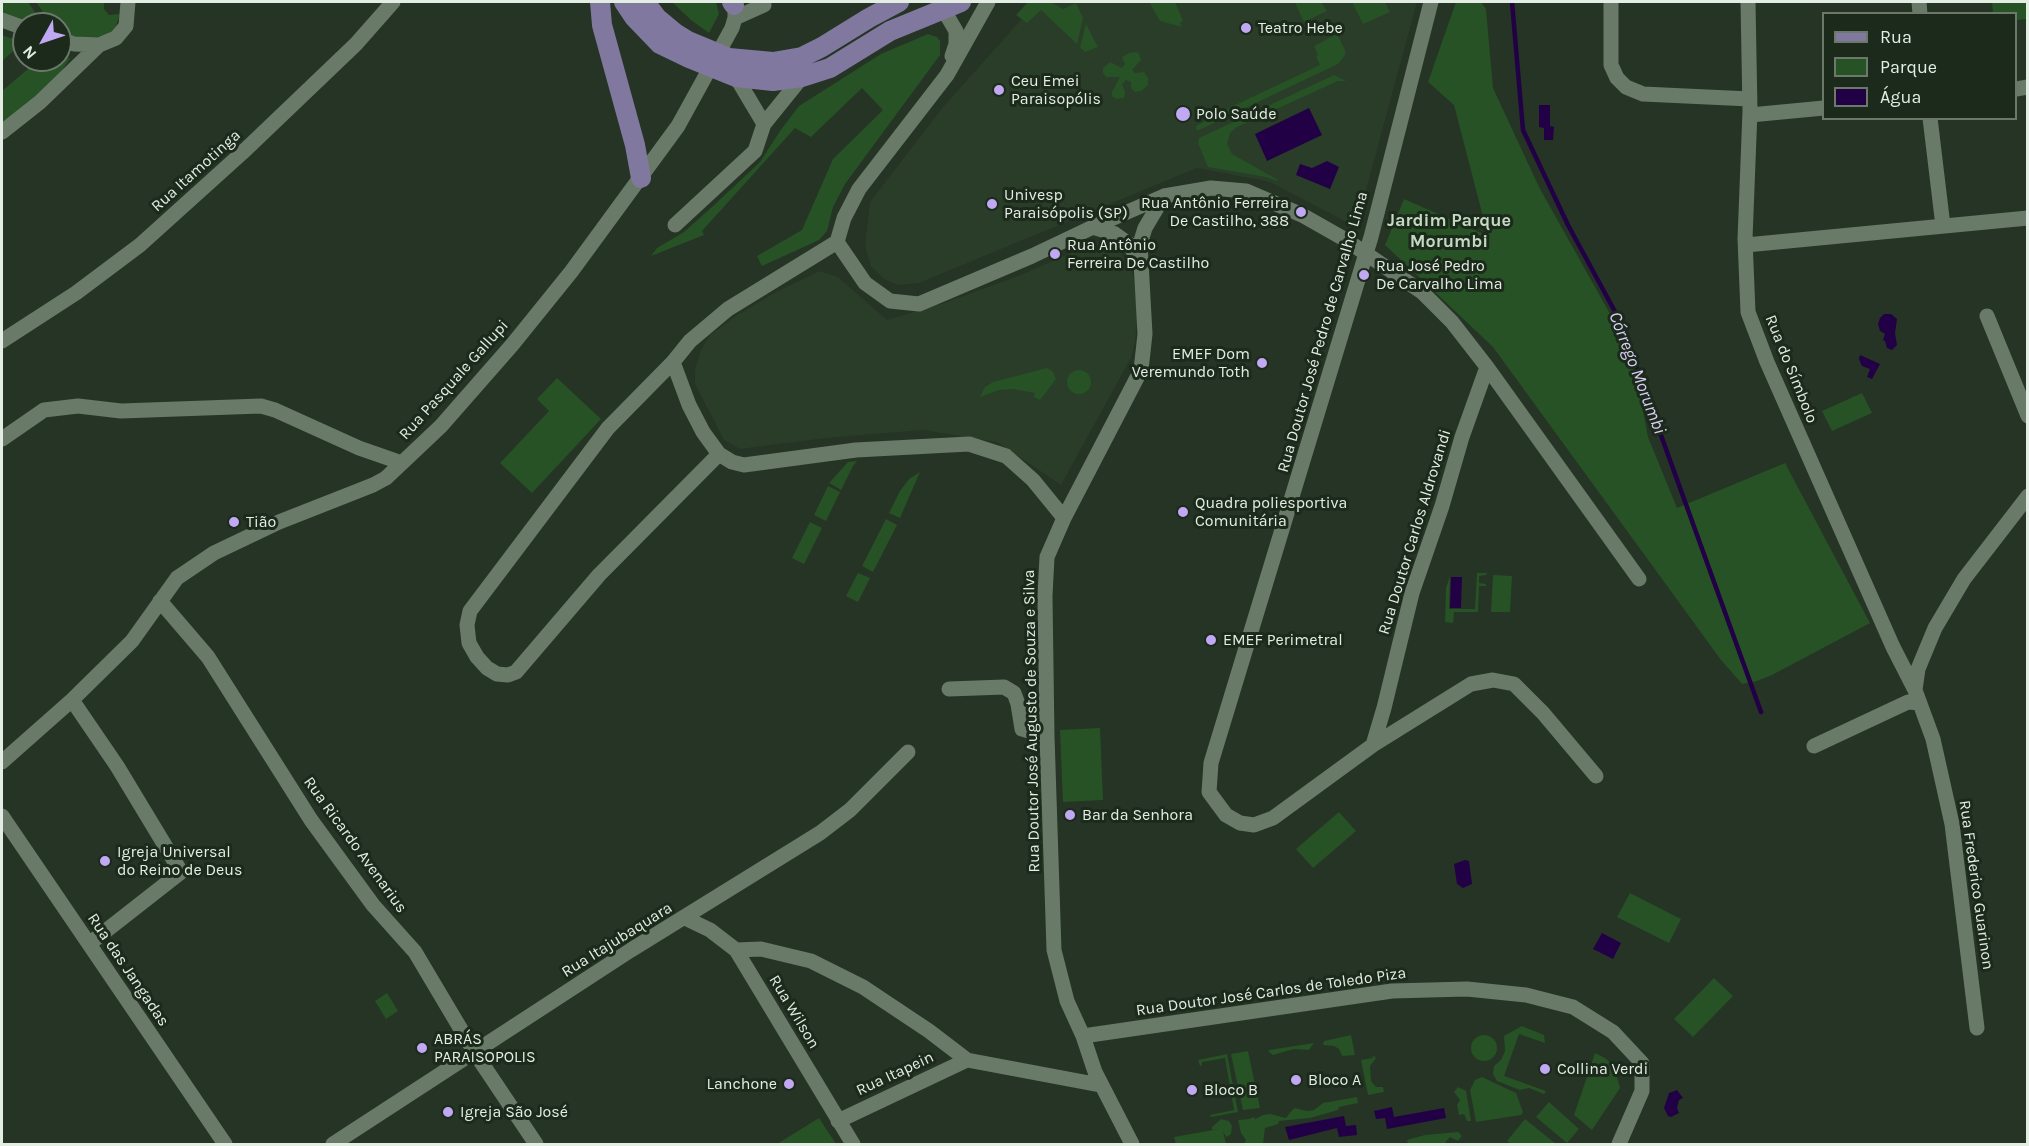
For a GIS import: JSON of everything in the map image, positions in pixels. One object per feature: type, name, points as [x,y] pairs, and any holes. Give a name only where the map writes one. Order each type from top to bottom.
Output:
[{"type":"main road","points":[[600,2],[602,25],[635,145],[641,178]]},
{"type":"main road","points":[[624,2],[634,17],[660,44],[736,77],[773,81],[802,77],[830,68],[907,23],[941,6],[961,2]]},
{"type":"main road","points":[[645,2],[657,18],[688,41],[729,58],[773,62],[802,57],[899,2]]},
{"type":"street","points":[[2,132],[40,102],[99,45],[116,38],[123,30],[128,2]]},
{"type":"street","name":"Rua Itamotinga","points":[[2,341],[76,293],[140,245],[242,153],[356,44],[393,2]]},
{"type":"street","points":[[719,454],[599,575],[516,672],[508,675],[497,674],[487,668],[477,657],[469,643],[467,625],[470,611],[608,428],[674,362],[690,341],[728,309],[837,242],[844,218],[859,189],[947,75],[988,2]]},
{"type":"street","name":"Rua Doutor José Pedro de Carvalho Lima","points":[[1431,2],[1366,252],[1211,763],[1209,792],[1226,815],[1240,823],[1254,825],[1273,818],[1373,745],[1471,684],[1493,680],[1514,684],[1543,713],[1596,776]]},
{"type":"street","points":[[1611,2],[1611,65],[1617,78],[1626,87],[1643,94],[1750,107],[1822,108]]},
{"type":"street","name":"Rua do Símbolo","points":[[1748,2],[1750,107],[1746,245],[1748,312],[1767,362],[1917,697]]},
{"type":"street","points":[[941,6],[956,31],[956,44],[947,75]]},
{"type":"street","name":"Rua Pasquale Gallupi","points":[[2,762],[72,700],[132,641],[177,578],[214,553],[317,506],[386,478],[441,426],[512,345],[571,272],[641,178],[678,126],[745,8]]},
{"type":"street","points":[[72,43],[99,45]]},
{"type":"street","points":[[736,77],[764,124]]},
{"type":"street","points":[[675,225],[755,151],[764,124],[802,77]]},
{"type":"street","points":[[1930,120],[1943,226]]},
{"type":"street","points":[[837,242],[865,283],[890,301],[919,303],[1032,256],[1164,196],[1211,188],[1246,192],[1302,215],[1366,252],[1422,292],[1452,322],[1487,367],[1639,579]]},
{"type":"street","name":"Rua Doutor José Augusto de Souza e Silva","points":[[1132,1144],[1100,1085],[1083,1036],[1067,1001],[1054,950],[1047,736],[1047,557],[1064,518],[1141,370],[1145,334],[1140,244],[1145,228],[1164,196]]},
{"type":"street","points":[[1746,245],[2028,218]]},
{"type":"street","name":"Rua Doutor José Augusto de Souza e Silva","points":[[1093,227],[1115,234],[1129,244],[1142,267]]},
{"type":"street","points":[[1987,316],[2028,416]]},
{"type":"street","points":[[674,362],[693,415],[710,444],[719,454],[732,462],[744,465],[856,450],[969,444],[1006,456],[1033,480],[1064,518]]},
{"type":"street","name":"Rua Doutor Carlos Aldrovandi","points":[[1373,745],[1412,593],[1487,367]]},
{"type":"street","points":[[2,439],[44,410],[78,406],[121,411],[261,406],[275,410],[359,448],[402,463]]},
{"type":"street","points":[[1814,746],[1917,697],[1918,669],[1935,628],[1964,579],[2028,496]]},
{"type":"street","name":"Rua Ricardo Avenarius","points":[[160,601],[207,657],[311,820],[366,895],[415,952],[475,1053],[536,1144]]},
{"type":"street","points":[[949,689],[1004,687],[1014,693],[1022,729],[1047,736]]},
{"type":"street","name":"Rua Frederico Guarinon","points":[[1917,697],[1933,739],[1952,824],[1977,1028]]},
{"type":"street","points":[[72,700],[117,766],[182,872],[88,944]]},
{"type":"street","name":"Rua Itajubaquara","points":[[333,1144],[632,950],[820,833],[850,810],[908,752]]},
{"type":"street","name":"Rua das Jangadas","points":[[2,816],[225,1144]]},
{"type":"street","name":"Rua Wilson","points":[[685,918],[710,930],[736,950],[853,1144]]},
{"type":"street","points":[[736,950],[761,949],[820,966],[863,987],[929,1031],[967,1060],[1100,1085]]},
{"type":"street","name":"Rua Doutor José Carlos de Toledo Piza","points":[[1083,1036],[1392,991],[1467,989],[1526,995],[1573,1007],[1613,1032],[1642,1063],[1642,1091],[1619,1144]]},
{"type":"street","name":"Rua Itapein","points":[[838,1121],[967,1060]]},
{"type":"shaded area","points":[[1037,2],[1417,2],[1356,227],[1270,182],[1197,168],[919,283],[898,285],[884,279],[871,266],[865,246],[870,202],[943,107]]},
{"type":"shaded area","points":[[1096,242],[1120,251],[1133,274],[1138,311],[1135,342],[1131,358],[1061,485],[997,442],[923,430],[826,438],[740,449],[724,440],[695,384],[695,370],[701,350],[710,335],[774,293],[820,271],[838,277],[887,320],[947,302],[1023,274]]},
{"type":"green space","points":[[2,2],[28,2],[35,12],[12,12],[12,18],[2,15]]},
{"type":"green space","points":[[36,2],[104,2],[104,9],[109,15],[120,14],[114,32],[82,42],[72,40],[72,12],[43,12]]},
{"type":"green space","points":[[672,2],[716,2],[719,14],[709,33]]},
{"type":"green space","points":[[1028,2],[1051,2],[1063,9],[1076,3],[1083,18],[1077,44],[1041,10],[1027,23],[1016,15]]},
{"type":"green space","points":[[1149,2],[1175,2],[1183,21],[1180,23],[1182,27],[1160,21]]},
{"type":"green space","points":[[1296,2],[1321,2],[1327,11],[1304,22]]},
{"type":"green space","points":[[1352,2],[1385,2],[1390,12],[1363,24]]},
{"type":"green space","points":[[1456,2],[1481,2],[1486,9],[1493,88],[1539,187],[1632,353],[1648,437],[1677,508],[1785,463],[1870,623],[1772,675],[1742,684],[1721,660],[1493,347],[1385,245],[1404,199],[1488,236],[1454,105],[1428,82]]},
{"type":"green space","points":[[1992,2],[2027,2],[2027,19],[2017,20],[2017,12],[1993,12]]},
{"type":"green space","points":[[1086,24],[1098,47],[1085,52],[1080,47]]},
{"type":"green space","points":[[928,34],[937,37],[940,41],[940,55],[845,184],[833,207],[827,231],[819,240],[762,266],[757,256],[802,230],[833,159],[883,110],[862,88],[811,137],[795,128],[702,231],[704,235],[651,256],[657,248],[684,232],[760,162],[799,106],[881,54]]},
{"type":"green space","points":[[1337,34],[1345,50],[1345,55],[1338,64],[1197,131],[1196,126],[1231,107],[1320,65],[1314,46]]},
{"type":"green space","points":[[2,35],[12,39],[12,52],[2,61]]},
{"type":"green space","points":[[1136,52],[1141,60],[1132,70],[1135,73],[1144,72],[1148,78],[1148,85],[1141,91],[1135,92],[1131,88],[1131,82],[1126,80],[1122,84],[1125,92],[1124,98],[1116,99],[1112,96],[1112,92],[1120,77],[1106,77],[1103,68],[1110,62],[1122,68],[1125,64],[1122,58],[1129,53]]},
{"type":"green space","points":[[24,72],[61,72],[56,80],[3,124],[2,91]]},
{"type":"green space","points":[[1334,75],[1346,81],[1338,81],[1237,127],[1230,133],[1227,144],[1232,154],[1277,181],[1208,167],[1198,143],[1199,138]]},
{"type":"green space","points":[[1047,368],[1053,372],[1056,379],[1040,400],[1034,397],[1035,393],[1013,389],[999,390],[980,397],[985,387],[993,382]]},
{"type":"green space","points":[[1079,370],[1087,374],[1091,382],[1087,390],[1079,394],[1071,390],[1067,382],[1071,374]]},
{"type":"green space","points":[[557,378],[601,419],[532,493],[500,463],[549,411],[537,399]]},
{"type":"green space","points":[[1862,393],[1872,413],[1832,431],[1822,411]]},
{"type":"green space","points":[[857,461],[841,490],[829,483],[848,462]]},
{"type":"green space","points":[[920,472],[900,518],[889,513],[909,479]]},
{"type":"green space","points":[[828,486],[840,492],[826,521],[814,515]]},
{"type":"green space","points":[[886,519],[897,525],[873,572],[862,566]]},
{"type":"green space","points":[[810,522],[822,528],[804,564],[792,558]]},
{"type":"green space","points":[[858,573],[870,578],[858,602],[846,596]]},
{"type":"green space","points":[[1477,573],[1487,573],[1479,576],[1479,583],[1486,584],[1486,586],[1479,586],[1478,612],[1454,612],[1453,623],[1445,622],[1446,588],[1450,576],[1449,609],[1475,609]]},
{"type":"green space","points":[[1493,575],[1512,576],[1510,612],[1491,612]]},
{"type":"green space","points":[[1100,728],[1103,800],[1063,802],[1060,730]]},
{"type":"green space","points":[[1339,812],[1356,831],[1313,868],[1296,849]]},
{"type":"green space","points":[[1630,893],[1681,919],[1669,943],[1617,917]]},
{"type":"green space","points":[[1714,978],[1733,996],[1693,1037],[1674,1019]]},
{"type":"green space","points":[[387,993],[398,1011],[386,1019],[375,1001]]},
{"type":"green space","points":[[1522,1026],[1544,1035],[1545,1043],[1519,1034],[1504,1076],[1546,1091],[1544,1094],[1529,1088],[1520,1090],[1497,1081],[1493,1074],[1494,1066],[1501,1060],[1505,1051],[1504,1036]]},
{"type":"green space","points":[[1351,1035],[1355,1055],[1342,1056],[1339,1049],[1334,1046],[1323,1045],[1324,1041]]},
{"type":"green space","points":[[1484,1035],[1493,1039],[1497,1048],[1493,1057],[1484,1061],[1475,1057],[1471,1048],[1475,1039]]},
{"type":"green space","points":[[1314,1043],[1309,1050],[1294,1049],[1273,1055],[1269,1052],[1269,1050]]},
{"type":"green space","points":[[1248,1051],[1260,1108],[1243,1110],[1231,1054]]},
{"type":"green space","points":[[1595,1053],[1614,1066],[1620,1088],[1592,1130],[1574,1115]]},
{"type":"green space","points":[[1227,1054],[1238,1112],[1211,1117],[1210,1115],[1234,1110],[1225,1058],[1202,1062],[1200,1066],[1198,1060]]},
{"type":"green space","points":[[1373,1055],[1376,1058],[1370,1066],[1371,1081],[1376,1087],[1383,1087],[1384,1092],[1368,1095],[1361,1060],[1373,1058]]},
{"type":"green space","points":[[1482,1077],[1516,1093],[1523,1112],[1521,1115],[1476,1122],[1470,1090],[1475,1080]]},
{"type":"green space","points":[[1458,1087],[1466,1091],[1471,1121],[1467,1121],[1464,1114],[1459,1115],[1457,1105],[1460,1100],[1454,1092]]},
{"type":"green space","points":[[1357,1097],[1358,1103],[1339,1107],[1338,1110],[1310,1118],[1279,1121],[1278,1124],[1265,1128],[1263,1144],[1244,1144],[1246,1140],[1241,1133],[1238,1120],[1254,1117],[1255,1119],[1270,1114],[1286,1118],[1295,1108],[1314,1110],[1323,1103]]},
{"type":"green space","points":[[1549,1102],[1579,1129],[1567,1143],[1536,1117]]},
{"type":"green space","points":[[819,1118],[836,1144],[777,1144]]},
{"type":"green space","points":[[1221,1119],[1229,1121],[1232,1126],[1231,1134],[1228,1136],[1226,1137],[1223,1131],[1226,1144],[1176,1144],[1174,1137],[1219,1129],[1212,1130],[1212,1127]]},
{"type":"green space","points":[[1525,1119],[1556,1144],[1511,1144],[1507,1141]]},
{"type":"green space","points":[[1458,1132],[1462,1136],[1458,1141],[1450,1137],[1445,1143],[1447,1144],[1408,1144],[1407,1140],[1425,1135]]},
{"type":"water","points":[[1539,105],[1550,105],[1550,126],[1554,127],[1553,140],[1544,140],[1544,128],[1539,127]]},
{"type":"water","points":[[1309,108],[1322,135],[1267,161],[1255,134]]},
{"type":"water","points":[[1327,161],[1339,167],[1330,189],[1296,175],[1300,164],[1312,168]]},
{"type":"water","points":[[1884,314],[1891,314],[1897,319],[1895,333],[1897,345],[1892,350],[1887,348],[1883,340],[1885,334],[1880,331],[1878,324]]},
{"type":"water","points":[[1860,355],[1880,364],[1872,379],[1867,377],[1870,369],[1862,366]]},
{"type":"water","points":[[1451,577],[1462,577],[1461,608],[1450,608]]},
{"type":"water","points":[[1469,861],[1472,884],[1463,888],[1457,884],[1454,864]]},
{"type":"water","points":[[1602,933],[1621,943],[1613,959],[1593,949]]},
{"type":"water","points":[[1677,1090],[1683,1098],[1679,1100],[1677,1108],[1679,1113],[1671,1117],[1664,1108],[1669,1093]]},
{"type":"water","points":[[1392,1107],[1394,1117],[1444,1108],[1446,1118],[1387,1129],[1385,1118],[1376,1119],[1374,1111]]},
{"type":"water","points":[[1344,1116],[1346,1126],[1356,1125],[1357,1135],[1339,1137],[1337,1128],[1289,1140],[1285,1127]]},
{"type":"waterway","name":"Córrego Morumbi","points":[[1512,2],[1523,130],[1568,225],[1619,319],[1761,712]]},
{"type":"place","name":"Teatro Hebe","points":[[1246,28]]},
{"type":"place","name":"Ceu Emei Paraisopólis","points":[[999,90]]},
{"type":"place","name":"Polo Saúde","points":[[1183,114]]},
{"type":"place","name":"Univesp Paraisópolis (SP)","points":[[992,204]]},
{"type":"place","name":"Rua Antônio Ferreira De Castilho, 388","points":[[1301,212]]},
{"type":"place","name":"Rua Antônio Ferreira De Castilho","points":[[1055,254]]},
{"type":"place","name":"Rua José Pedro De Carvalho Lima","points":[[1364,275]]},
{"type":"place","name":"EMEF Dom Veremundo Toth","points":[[1262,363]]},
{"type":"place","name":"Quadra poliesportiva Comunitária","points":[[1183,512]]},
{"type":"place","name":"Tião","points":[[234,522]]},
{"type":"place","name":"EMEF Perimetral","points":[[1211,640]]},
{"type":"place","name":"Bar da Senhora","points":[[1070,815]]},
{"type":"place","name":"Igreja Universal do Reino de Deus","points":[[105,861]]},
{"type":"place","name":"ABRÁS PARAISOPOLIS","points":[[422,1048]]},
{"type":"place","name":"Collina Verdi","points":[[1545,1069]]},
{"type":"place","name":"Bloco A","points":[[1296,1080]]},
{"type":"place","name":"Lanchone","points":[[789,1084]]},
{"type":"place","name":"Bloco B","points":[[1192,1090]]},
{"type":"place","name":"Igreja São José","points":[[448,1112]]},
{"type":"district","name":"Jardim Parque Morumbi","points":[[1449,231]]}]
